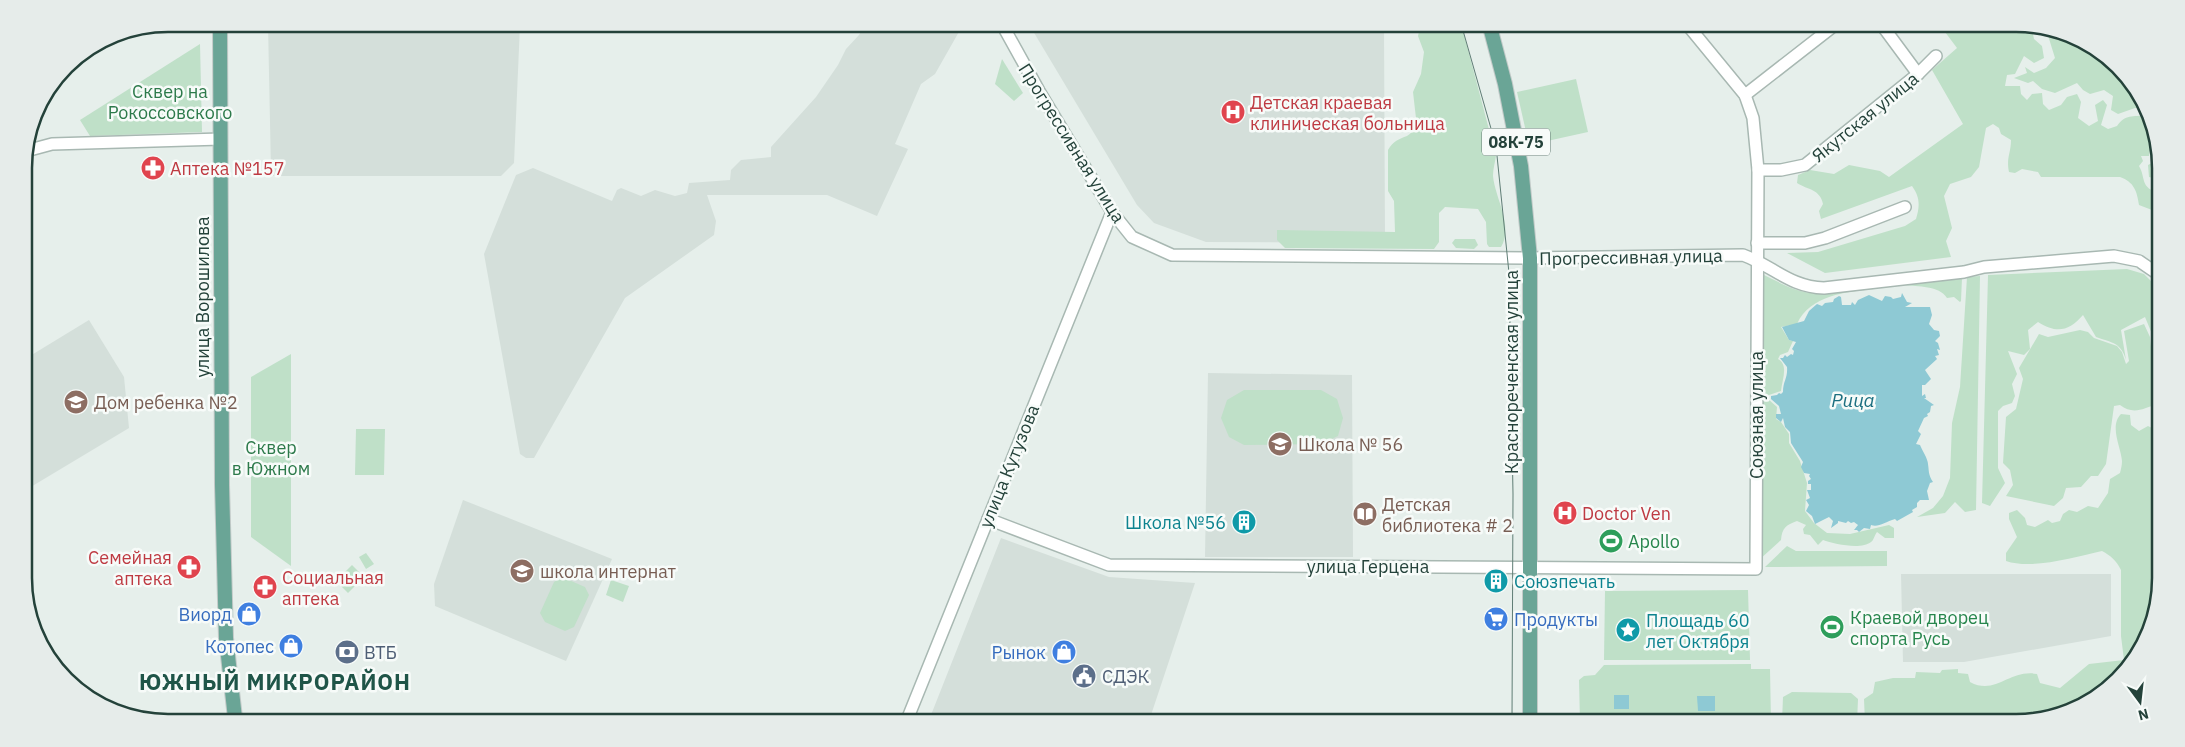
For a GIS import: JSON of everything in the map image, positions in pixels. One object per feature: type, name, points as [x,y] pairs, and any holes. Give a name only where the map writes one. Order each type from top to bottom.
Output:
[{"type":"main road","name":"улица Ворошилова","points":[[220,32],[222,488],[226,638],[235,714]]},
{"type":"main road","name":"Краснореченская улица","points":[[1491,32],[1521,166],[1530,258],[1530,714]]},
{"type":"street","name":"Прогрессивная улица","points":[[1006,32],[1035,84],[1112,212],[1132,237],[1172,255],[1530,258],[1743,255],[1757,260],[1782,277],[1810,287],[1964,272],[1984,267],[2114,256],[2139,261],[2152,270]]},
{"type":"street","points":[[1693,32],[1745,94],[1826,32]]},
{"type":"street","points":[[1887,32],[1918,74]]},
{"type":"street","name":"Якутская улица","points":[[1758,170],[1781,170],[1805,165],[1918,74],[1936,56]]},
{"type":"street","name":"Союзная улица","points":[[1745,94],[1753,118],[1758,170],[1756,569]]},
{"type":"street","points":[[34,149],[52,144],[220,139]]},
{"type":"street","points":[[1757,243],[1805,243],[1825,238],[1904,207]]},
{"type":"street","name":"улица Кутузова","points":[[909,714],[1112,212]]},
{"type":"street","name":"улица Герцена","points":[[988,519],[1109,565],[1756,569]]},
{"type":"shaded area","points":[[268,32],[520,32],[514,163],[501,176],[273,176],[271,171]]},
{"type":"shaded area","points":[[861,32],[959,32],[935,74],[921,84],[895,144],[908,149],[877,216],[827,195],[707,195],[716,221],[714,235],[625,298],[534,458],[526,458],[520,454],[484,254],[516,175],[533,168],[612,201],[617,190],[621,188],[641,196],[655,190],[675,196],[687,193],[689,183],[730,180],[731,170],[741,160],[771,157],[771,147],[816,97],[838,65],[846,49]]},
{"type":"shaded area","name":"Детская краевая клиническая больница","points":[[1034,32],[1384,32],[1385,243],[1206,242],[1154,223],[1137,205]]},
{"type":"shaded area","name":"Дом ребенка №2","points":[[89,320],[124,377],[129,428],[32,486],[33,354]]},
{"type":"shaded area","name":"Школа № 56","points":[[1208,373],[1352,375],[1353,557],[1205,557]]},
{"type":"shaded area","name":"школа интернат","points":[[463,500],[612,559],[566,661],[435,606],[434,584]]},
{"type":"shaded area","name":"Рынок","points":[[1001,538],[1109,577],[1195,583],[1151,714],[931,714]]},
{"type":"shaded area","points":[[1901,574],[2111,574],[2111,636],[1964,662],[1903,662]]},
{"type":"green space","points":[[1419,32],[1463,32],[1496,156],[1493,176],[1494,185],[1503,212],[1506,231],[1501,247],[1489,247],[1487,244],[1486,222],[1478,209],[1445,207],[1439,213],[1439,242],[1434,249],[1285,248],[1277,240],[1277,230],[1395,232],[1394,201],[1388,191],[1388,150],[1394,142],[1407,136],[1417,127],[1413,92],[1421,74],[1424,52],[1418,36]]},
{"type":"green space","points":[[1945,32],[2016,32],[2033,34],[2034,39],[2042,46],[2044,58],[2034,63],[2024,56],[2015,74],[2007,75],[2005,86],[2020,86],[2021,94],[2027,100],[2032,94],[2042,93],[2043,104],[2049,110],[2061,105],[2067,97],[2077,94],[2081,102],[2078,118],[2089,126],[2098,121],[2095,105],[2103,100],[2107,105],[2101,125],[2108,129],[2117,126],[2126,118],[2141,115],[2151,147],[2149,156],[2141,156],[2143,161],[2139,166],[2145,184],[2152,190],[2152,210],[2139,205],[2132,184],[2120,177],[2041,177],[2038,172],[2022,169],[2015,173],[2009,172],[2008,163],[2011,140],[2001,134],[1999,128],[1993,124],[1986,128],[1979,167],[1971,177],[1950,184],[1944,196],[1952,228],[1946,241],[1951,257],[1825,273],[1787,253],[1818,252],[1905,226],[1916,219],[1918,202],[1917,194],[1912,186],[1821,219],[1819,211],[1823,204],[1819,195],[1813,190],[1797,183],[1798,175],[1810,170],[1834,174],[1849,165],[1880,171],[1889,177],[1963,124],[1932,70],[1957,48]]},
{"type":"green space","points":[[2048,37],[2084,51],[2113,72],[2138,108],[2118,114],[2111,110],[2113,96],[2104,90],[2090,94],[2077,83],[2055,93],[2042,89],[2033,81],[2028,83],[2014,78],[2027,73],[2025,67],[2034,73],[2046,68],[2055,58]]},
{"type":"green space","name":"Сквер на Рокоссовского","points":[[200,44],[202,132],[90,136],[80,120]]},
{"type":"green space","points":[[1002,59],[1023,93],[1014,101],[995,84]]},
{"type":"green space","points":[[1576,79],[1588,132],[1529,145],[1517,92]]},
{"type":"green space","points":[[2152,163],[2152,178],[2149,177],[2148,165]]},
{"type":"green space","points":[[1455,239],[1475,239],[1478,245],[1474,249],[1456,248],[1452,243]]},
{"type":"green space","points":[[2127,269],[2144,274],[2152,282],[2152,334],[2145,317],[2121,330],[2126,360],[2119,346],[2096,337],[2083,315],[2073,325],[2062,329],[2051,328],[2038,322],[2028,330],[2030,349],[2024,355],[2008,351],[2017,374],[2012,384],[2015,396],[2012,403],[2003,406],[1998,411],[1998,468],[2005,483],[1990,506],[1982,503],[1988,275]]},
{"type":"green space","points":[[1762,274],[1803,292],[1831,293],[1874,289],[1841,294],[1820,301],[1803,314],[1797,324],[1781,327],[1789,340],[1793,341],[1788,352],[1780,355],[1778,359],[1784,369],[1781,391],[1769,395],[1768,399],[1777,407],[1776,419],[1781,422],[1789,434],[1789,443],[1800,461],[1807,483],[1805,511],[1814,523],[1827,533],[1850,534],[1889,525],[1894,528],[1894,538],[1885,538],[1877,532],[1872,541],[1861,546],[1847,546],[1823,540],[1818,545],[1810,535],[1804,534],[1803,529],[1806,525],[1797,521],[1785,528],[1781,540],[1759,560]]},
{"type":"green space","points":[[1980,276],[1976,510],[1965,512],[1955,502],[1945,513],[1917,517],[1933,508],[1943,496],[1950,478],[1952,423],[1960,387],[1967,277]]},
{"type":"green space","points":[[1962,278],[1960,302],[1954,297],[1947,298],[1934,289],[1904,285]]},
{"type":"green space","points":[[2144,324],[2150,337],[2152,350],[2152,406],[2134,410],[2129,410],[2120,405],[2114,406],[2106,464],[2098,476],[2091,476],[2081,487],[2066,488],[2063,498],[2054,506],[2006,496],[2013,485],[2010,470],[2003,463],[2006,417],[2016,409],[2023,379],[2019,368],[2039,334],[2048,337],[2080,330],[2088,332],[2094,338],[2117,346],[2122,352],[2126,364],[2129,361],[2124,331]]},
{"type":"green space","name":"Сквер в Южном","points":[[291,354],[291,566],[251,537],[251,377]]},
{"type":"green space","points":[[1244,390],[1321,390],[1337,399],[1343,418],[1338,436],[1321,444],[1244,445],[1229,437],[1221,418],[1227,400]]},
{"type":"green space","points":[[2121,414],[2130,415],[2131,425],[2139,431],[2148,426],[2152,428],[2152,578],[2148,613],[2142,630],[2130,654],[2113,675],[2092,692],[2060,707],[2043,712],[2025,714],[1865,714],[1864,699],[1873,693],[1875,682],[1893,678],[1915,678],[1916,672],[1940,673],[1942,670],[1958,669],[1958,673],[1968,674],[1970,682],[1988,686],[2018,675],[2027,673],[2037,674],[2040,683],[2060,688],[2089,664],[2124,660],[2121,636],[2121,570],[2111,557],[2102,551],[2041,563],[2028,564],[2006,561],[2006,553],[2017,537],[2009,519],[2009,513],[2017,510],[2025,518],[2027,525],[2035,527],[2048,520],[2052,523],[2060,521],[2063,514],[2069,510],[2077,512],[2088,506],[2098,508],[2108,493],[2110,479],[2120,473],[2122,461],[2116,424]]},
{"type":"green space","points":[[356,429],[385,429],[384,475],[355,475]]},
{"type":"green space","points":[[1787,546],[1796,551],[1887,551],[1887,566],[1765,567]]},
{"type":"green space","points":[[366,553],[374,564],[366,569],[359,557]]},
{"type":"green space","points":[[352,565],[364,577],[348,593],[336,581]]},
{"type":"green space","points":[[562,577],[585,587],[589,595],[574,627],[565,631],[545,622],[540,613],[554,582]]},
{"type":"green space","points":[[611,580],[629,586],[623,602],[606,595]]},
{"type":"green space","points":[[1748,590],[1750,660],[1604,660],[1605,591]]},
{"type":"green space","points":[[1751,664],[1751,669],[1770,669],[1771,714],[1580,714],[1579,680],[1584,676],[1595,675],[1604,665]]},
{"type":"green space","points":[[1792,692],[1851,693],[1858,699],[1857,714],[1782,714],[1783,697]]},
{"type":"water","name":"Рица","points":[[1902,293],[1907,302],[1912,303],[1905,307],[1930,307],[1932,315],[1929,324],[1934,330],[1939,331],[1940,336],[1935,341],[1938,343],[1940,350],[1937,349],[1939,355],[1935,356],[1937,359],[1925,370],[1931,379],[1925,385],[1922,385],[1922,396],[1925,394],[1926,398],[1924,398],[1934,405],[1931,406],[1930,412],[1927,414],[1928,416],[1924,418],[1918,431],[1921,434],[1916,444],[1920,445],[1926,457],[1929,475],[1933,482],[1930,483],[1927,491],[1929,500],[1920,500],[1917,503],[1917,507],[1912,510],[1913,512],[1897,521],[1895,519],[1879,525],[1871,525],[1870,529],[1864,528],[1859,532],[1854,530],[1858,525],[1848,521],[1846,523],[1838,521],[1831,528],[1833,521],[1829,517],[1815,524],[1812,516],[1806,511],[1809,505],[1806,500],[1810,498],[1807,490],[1811,490],[1811,484],[1808,484],[1808,481],[1811,479],[1810,474],[1804,473],[1801,467],[1803,462],[1791,443],[1790,432],[1785,427],[1783,418],[1781,422],[1776,418],[1776,414],[1781,414],[1779,406],[1771,399],[1771,396],[1783,392],[1787,374],[1787,367],[1780,358],[1783,358],[1785,355],[1787,357],[1791,354],[1793,355],[1794,351],[1792,349],[1796,342],[1789,340],[1782,327],[1804,321],[1809,311],[1817,304],[1822,306],[1825,303],[1833,302],[1839,296],[1841,297],[1842,305],[1851,305],[1852,302],[1855,305],[1858,300],[1869,295],[1882,301],[1885,296],[1893,299],[1901,297]]},
{"type":"water","points":[[1614,695],[1629,695],[1629,709],[1614,709]]},
{"type":"water","points":[[1697,696],[1715,696],[1715,711],[1698,711]]},
{"type":"tram line","points":[[1463,32],[1496,146],[1509,273],[1513,494],[1512,714]]},
{"type":"place","name":"Детская краевая клиническая больница","points":[[1233,112]]},
{"type":"place","name":"Аптека №157","points":[[153,168]]},
{"type":"place","name":"Дом ребенка №2","points":[[76,402]]},
{"type":"place","name":"Школа № 56","points":[[1280,444]]},
{"type":"place","name":"Doctor Ven","points":[[1565,513]]},
{"type":"place","name":"Детская библиотека # 2","points":[[1365,514]]},
{"type":"place","name":"Школа №56","points":[[1244,522]]},
{"type":"place","name":"Apollo","points":[[1611,541]]},
{"type":"place","name":"Семейная аптека","points":[[189,567]]},
{"type":"place","name":"школа интернат","points":[[522,571]]},
{"type":"place","name":"Союзпечать","points":[[1496,581]]},
{"type":"place","name":"Социальная аптека","points":[[265,587]]},
{"type":"place","name":"Виорд","points":[[249,614]]},
{"type":"place","name":"Продукты","points":[[1496,619]]},
{"type":"place","name":"Краевой дворец спорта Русь","points":[[1832,627]]},
{"type":"place","name":"Площадь 60 лет Октября","points":[[1628,630]]},
{"type":"place","name":"Котопес","points":[[291,646]]},
{"type":"place","name":"ВТБ","points":[[347,652]]},
{"type":"place","name":"Рынок","points":[[1064,652]]},
{"type":"place","name":"СДЭК","points":[[1084,676]]},
{"type":"district","name":"ЮЖНЫЙ МИКРОРАЙОН","points":[[275,681]]}]
